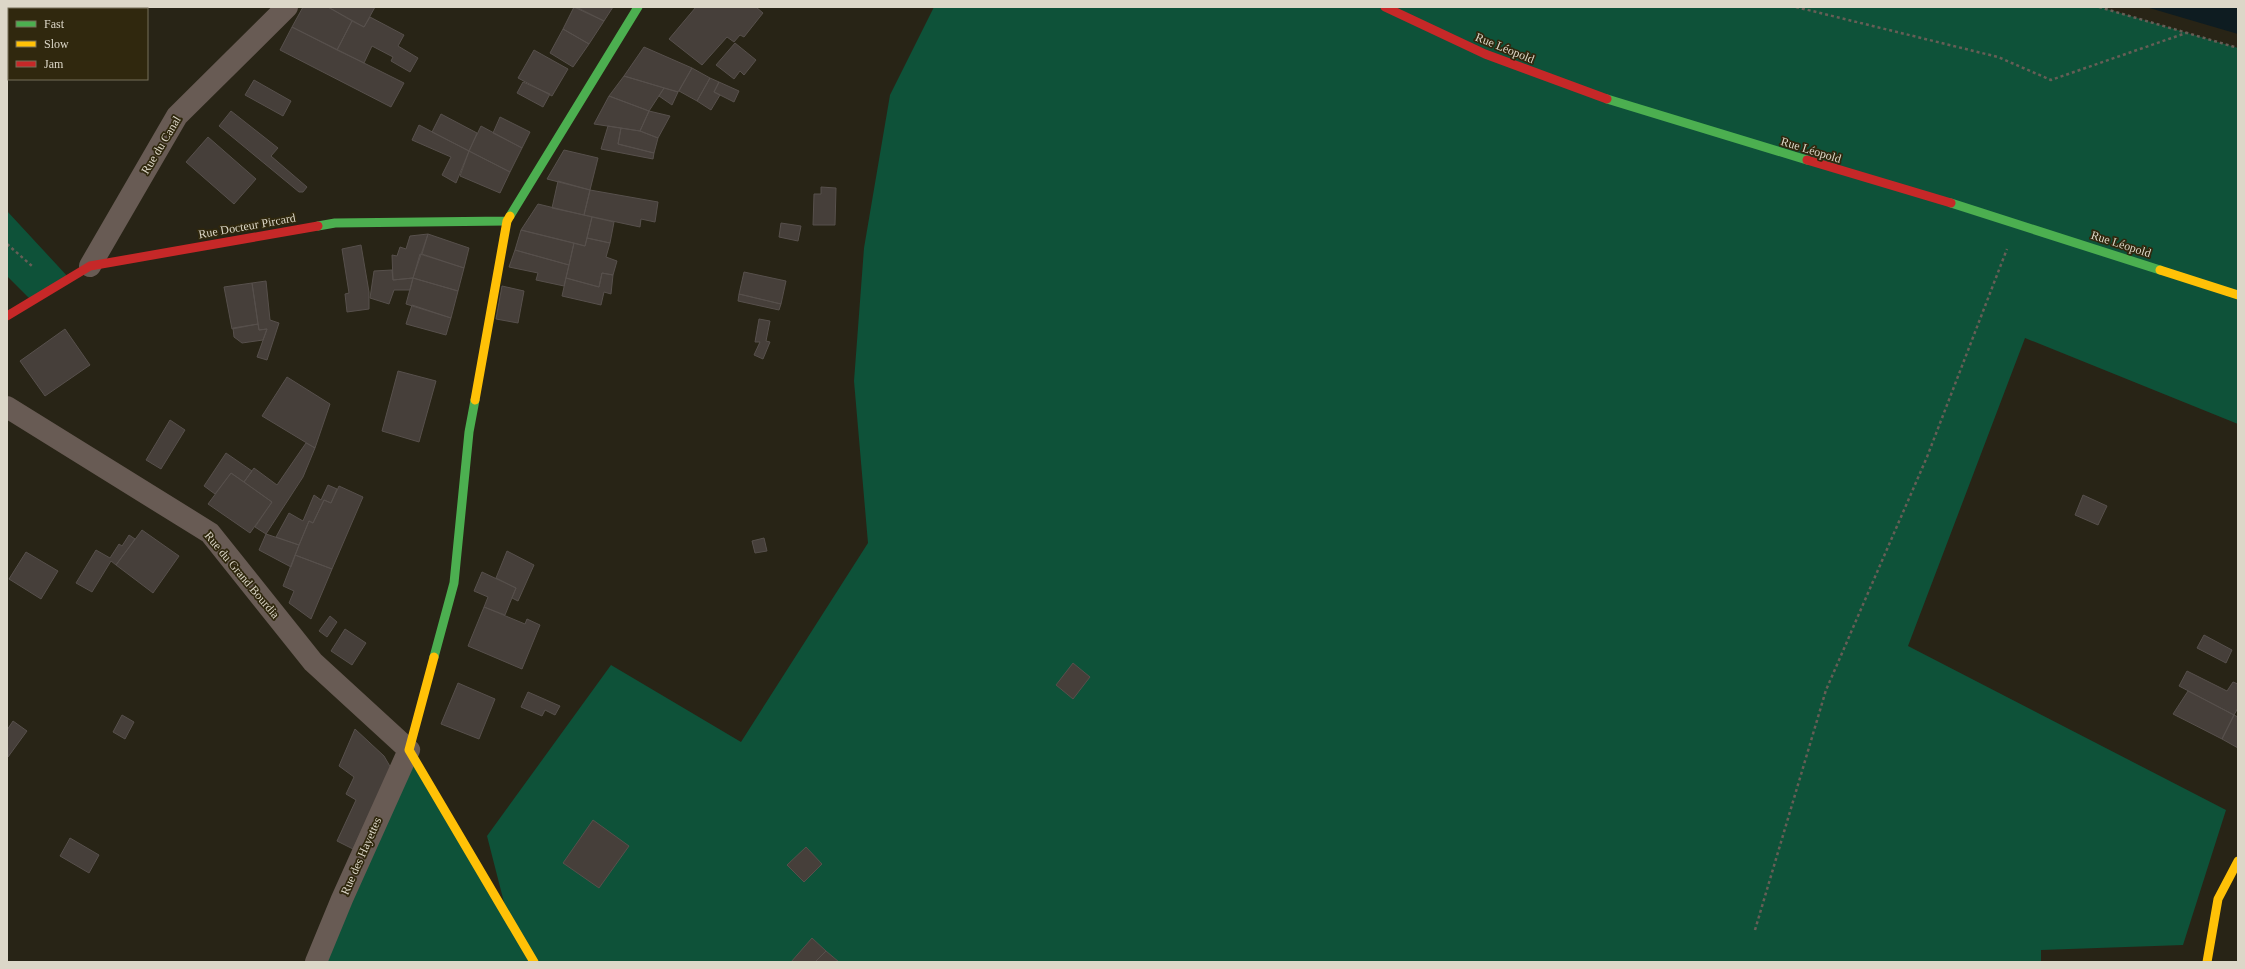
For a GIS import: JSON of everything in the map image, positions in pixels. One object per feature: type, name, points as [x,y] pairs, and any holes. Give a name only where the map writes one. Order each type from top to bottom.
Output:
[{"type":"street","name":"Rue du Canal","points":[[90,266],[177,116],[287,7]]},
{"type":"street","points":[[534,962],[409,750],[454,583],[469,432],[507,221],[638,7]]},
{"type":"street","name":"Rue Léopold","points":[[1385,7],[1485,54],[1628,107],[2018,223],[2238,295]]},
{"type":"street","name":"Rue Docteur Pircard","points":[[7,316],[90,266],[335,223],[507,221]]},
{"type":"street","name":"Rue du Grand Bourdia","points":[[7,406],[210,533],[313,662],[409,750]]},
{"type":"street","name":"Rue des Hayettes","points":[[316,962],[342,899],[409,750]]},
{"type":"street","points":[[2207,962],[2218,899],[2238,861]]},
{"type":"path","points":[[1796,7],[1998,57],[2051,80],[2186,33]]},
{"type":"path","points":[[2100,7],[2238,48]]},
{"type":"path","points":[[1755,930],[1826,690],[1927,457],[2018,223]]},
{"type":"green space","points":[[934,7],[2100,7],[2238,48],[2238,424],[2025,338],[1908,646],[2226,810],[2183,945],[2041,950],[2041,962],[310,962],[409,750],[508,918],[487,836],[611,665],[741,742],[868,543],[854,381],[864,248],[890,95]]},
{"type":"green space","points":[[7,211],[69,278],[32,301],[7,276]]},
{"type":"shaded area","points":[[2146,7],[2238,7],[2238,34]]},
{"type":"building","points":[[303,7],[328,7],[352,21],[337,50],[292,27]]},
{"type":"building","points":[[328,7],[375,7],[364,27]]},
{"type":"building","points":[[574,7],[604,21],[589,44],[563,29]]},
{"type":"building","points":[[576,7],[613,7],[604,21]]},
{"type":"building","points":[[696,7],[756,7],[763,13],[744,37],[740,35],[734,42],[727,37],[702,65],[669,39]]},
{"type":"building","points":[[370,17],[404,35],[398,46],[418,58],[410,72],[391,61],[393,57],[372,46],[364,63],[337,50],[352,21],[364,27]]},
{"type":"building","points":[[292,27],[404,83],[391,107],[280,50]]},
{"type":"building","points":[[563,29],[589,44],[573,67],[550,53]]},
{"type":"building","points":[[735,43],[756,60],[744,75],[740,71],[734,79],[716,65]]},
{"type":"building","points":[[644,47],[692,68],[678,92],[624,76]]},
{"type":"building","points":[[534,50],[568,69],[552,96],[518,78]]},
{"type":"building","points":[[692,68],[710,78],[697,101],[679,91]]},
{"type":"building","points":[[624,76],[664,88],[649,111],[609,96]]},
{"type":"building","points":[[710,78],[719,82],[714,92],[720,95],[711,110],[697,101]]},
{"type":"building","points":[[254,80],[291,101],[283,116],[245,95]]},
{"type":"building","points":[[523,82],[550,94],[543,107],[517,93]]},
{"type":"building","points":[[719,82],[739,91],[734,102],[714,92]]},
{"type":"building","points":[[664,88],[678,92],[672,105],[659,96]]},
{"type":"building","points":[[609,96],[649,111],[640,131],[594,124]]},
{"type":"building","points":[[231,111],[278,148],[271,156],[307,187],[303,192],[299,192],[219,126]]},
{"type":"building","points":[[649,111],[670,116],[658,138],[640,131]]},
{"type":"building","points":[[441,114],[477,133],[469,151],[432,132]]},
{"type":"building","points":[[500,117],[530,132],[522,148],[493,133]]},
{"type":"building","points":[[419,125],[469,151],[456,183],[442,175],[451,157],[412,140]]},
{"type":"building","points":[[481,126],[522,148],[510,172],[469,151]]},
{"type":"building","points":[[608,126],[621,128],[618,144],[654,153],[653,159],[601,149]]},
{"type":"building","points":[[621,128],[640,131],[658,138],[654,153],[618,144]]},
{"type":"building","points":[[208,137],[256,179],[234,204],[186,162]]},
{"type":"building","points":[[564,150],[598,158],[590,190],[547,179]]},
{"type":"building","points":[[469,151],[510,172],[500,193],[460,176]]},
{"type":"building","points":[[558,181],[590,190],[584,215],[552,208]]},
{"type":"building","points":[[821,187],[836,188],[835,225],[813,225],[814,194],[821,194]]},
{"type":"building","points":[[590,190],[658,202],[655,222],[641,219],[640,227],[584,215]]},
{"type":"building","points":[[538,204],[592,217],[585,246],[521,230]]},
{"type":"building","points":[[592,217],[614,222],[610,243],[587,238]]},
{"type":"building","points":[[781,223],[801,226],[798,241],[779,237]]},
{"type":"building","points":[[521,230],[574,243],[569,265],[515,250]]},
{"type":"building","points":[[428,234],[413,278],[393,280],[392,255],[397,256],[400,247],[406,249],[410,236]]},
{"type":"building","points":[[428,234],[469,248],[464,268],[422,254]]},
{"type":"building","points":[[587,238],[610,243],[606,257],[617,261],[613,275],[602,273],[599,287],[566,278],[574,243],[585,246]]},
{"type":"building","points":[[361,245],[369,292],[369,309],[347,312],[345,294],[349,293],[342,249]]},
{"type":"building","points":[[515,250],[569,265],[564,286],[536,280],[538,273],[509,267]]},
{"type":"building","points":[[420,254],[464,268],[458,291],[413,278]]},
{"type":"building","points":[[392,270],[393,280],[413,278],[410,290],[394,290],[389,304],[370,298],[374,271]]},
{"type":"building","points":[[744,272],[786,281],[781,304],[739,294]]},
{"type":"building","points":[[602,273],[613,275],[611,294],[604,292],[601,305],[562,296],[566,278],[599,287]]},
{"type":"building","points":[[413,278],[458,291],[451,318],[406,304]]},
{"type":"building","points":[[266,281],[270,320],[279,323],[267,360],[257,357],[267,329],[259,330],[252,283]]},
{"type":"building","points":[[252,283],[258,324],[232,329],[224,287]]},
{"type":"building","points":[[502,286],[524,291],[518,323],[496,319]]},
{"type":"building","points":[[739,294],[781,304],[779,310],[738,301]]},
{"type":"building","points":[[412,305],[451,318],[446,335],[406,324]]},
{"type":"building","points":[[759,319],[770,321],[766,341],[770,342],[763,359],[754,355],[760,342],[755,342]]},
{"type":"building","points":[[258,324],[259,330],[267,329],[263,340],[242,343],[234,337],[233,328]]},
{"type":"building","points":[[65,329],[90,365],[45,396],[20,361]]},
{"type":"building","points":[[398,371],[436,381],[419,442],[382,431]]},
{"type":"building","points":[[287,377],[330,404],[315,448],[262,416]]},
{"type":"building","points":[[170,420],[185,430],[161,469],[146,460]]},
{"type":"building","points":[[306,443],[315,448],[303,477],[266,534],[255,527],[272,502],[244,482],[254,468],[277,485]]},
{"type":"building","points":[[226,453],[252,471],[244,482],[231,473],[215,494],[204,486]]},
{"type":"building","points":[[231,473],[272,502],[250,533],[208,504]]},
{"type":"building","points":[[328,485],[337,489],[331,503],[324,500],[313,523],[309,521],[299,545],[276,537],[289,513],[303,521],[314,495],[321,500]]},
{"type":"building","points":[[339,486],[363,497],[332,569],[295,555],[309,521],[313,523],[324,500],[331,503]]},
{"type":"building","points":[[2083,495],[2107,506],[2098,525],[2075,515]]},
{"type":"building","points":[[142,530],[179,556],[153,593],[116,565]]},
{"type":"building","points":[[266,534],[299,545],[291,567],[259,550]]},
{"type":"building","points":[[129,535],[135,539],[116,565],[111,561],[92,592],[76,583],[96,550],[110,558],[119,544],[122,546]]},
{"type":"building","points":[[764,538],[767,551],[755,553],[752,541]]},
{"type":"building","points":[[507,551],[534,565],[518,601],[512,598],[516,588],[496,578]]},
{"type":"building","points":[[26,552],[58,571],[41,599],[9,579]]},
{"type":"building","points":[[295,555],[332,569],[311,619],[289,603],[294,591],[283,586]]},
{"type":"building","points":[[482,572],[516,588],[505,615],[484,607],[488,597],[474,591]]},
{"type":"building","points":[[484,607],[525,624],[527,619],[540,625],[522,669],[468,646]]},
{"type":"building","points":[[330,616],[337,622],[327,637],[319,631]]},
{"type":"building","points":[[345,629],[366,643],[352,665],[331,651]]},
{"type":"building","points":[[2204,635],[2232,650],[2226,663],[2197,648]]},
{"type":"building","points":[[1073,663],[1090,677],[1073,699],[1056,685]]},
{"type":"building","points":[[2187,671],[2227,691],[2233,682],[2238,684],[2238,708],[2234,715],[2179,686]]},
{"type":"building","points":[[458,683],[495,699],[479,739],[441,724]]},
{"type":"building","points":[[2188,691],[2234,715],[2222,739],[2173,714]]},
{"type":"building","points":[[528,692],[560,706],[555,715],[545,710],[542,716],[521,707]]},
{"type":"building","points":[[122,715],[134,722],[125,739],[113,732]]},
{"type":"building","points":[[2234,715],[2238,717],[2238,748],[2222,739]]},
{"type":"building","points":[[13,721],[27,731],[8,757],[7,730]]},
{"type":"building","points":[[355,729],[384,756],[391,768],[353,849],[337,841],[356,800],[346,794],[354,777],[339,766]]},
{"type":"building","points":[[593,820],[629,846],[599,888],[563,863]]},
{"type":"building","points":[[70,838],[99,855],[89,873],[60,856]]},
{"type":"building","points":[[806,847],[822,864],[804,882],[787,865]]},
{"type":"building","points":[[812,938],[826,951],[815,962],[791,962]]},
{"type":"building","points":[[826,951],[839,962],[815,962]]},
{"type":"traffic: fast","points":[[510,216],[638,7]]},
{"type":"traffic: fast","points":[[1607,99],[1807,160]]},
{"type":"traffic: fast","points":[[1951,203],[2160,270]]},
{"type":"traffic: fast","points":[[318,226],[335,223],[507,221]]},
{"type":"traffic: fast","points":[[434,657],[454,583],[469,432],[475,400]]},
{"type":"traffic: slow","points":[[475,400],[507,221],[510,216]]},
{"type":"traffic: slow","points":[[2160,270],[2238,295]]},
{"type":"traffic: slow","points":[[434,657],[409,750],[534,962]]},
{"type":"traffic: slow","points":[[2207,962],[2218,899],[2238,861]]},
{"type":"traffic: jam","points":[[1385,7],[1485,54],[1607,99]]},
{"type":"traffic: jam","points":[[1807,160],[1951,203]]},
{"type":"traffic: jam","points":[[7,316],[90,266],[318,226]]}]
